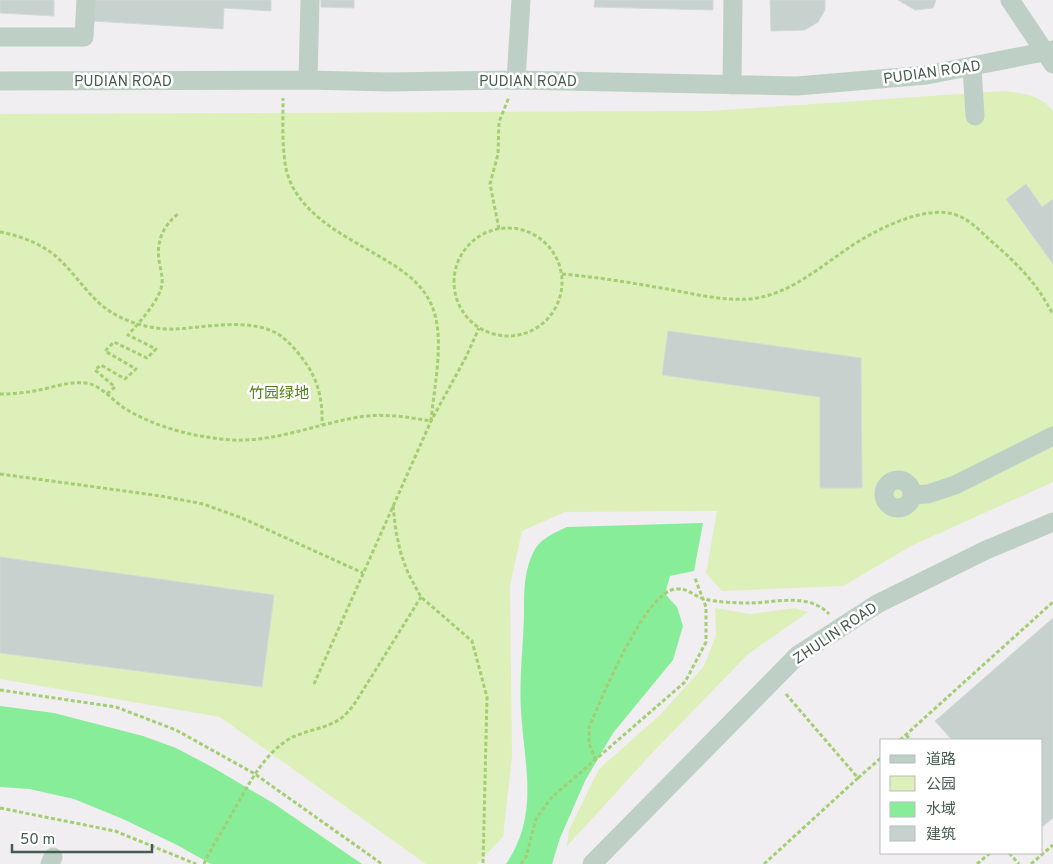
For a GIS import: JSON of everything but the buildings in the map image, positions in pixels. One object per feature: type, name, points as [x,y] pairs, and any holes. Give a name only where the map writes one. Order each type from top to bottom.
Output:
[{"type":"street","points":[[0,37],[84,37],[86,0]]},
{"type":"street","points":[[308,80],[310,0]]},
{"type":"street","points":[[516,80],[521,0]]},
{"type":"street","points":[[732,0],[732,85]]},
{"type":"street","points":[[1010,0],[1050,56]]},
{"type":"street","name":"PUDIAN ROAD","points":[[0,81],[308,80],[389,82],[516,80],[797,86],[927,75],[1050,56]]},
{"type":"street","points":[[972,67],[975,116]]},
{"type":"street","points":[[912,495],[928,494],[955,485],[1053,436]]},
{"type":"street","name":"ZHULIN ROAD","points":[[593,863],[798,655],[877,604],[986,550],[1053,522]]},
{"type":"path","points":[[282,80],[285,165],[291,185],[302,204],[320,219],[397,266],[420,286],[432,304],[438,327],[438,356],[431,421]]},
{"type":"path","points":[[499,229],[490,184],[498,154],[499,122],[516,80]]},
{"type":"path","points":[[562,274],[600,277],[694,294],[750,299],[772,294],[797,283],[819,270],[846,249],[888,226],[917,215],[940,212],[959,215],[976,226],[1024,272],[1039,291],[1053,314]]},
{"type":"path","points":[[107,394],[115,387],[95,370],[101,365],[125,378],[136,368],[105,351],[114,342],[147,358],[156,349],[128,335],[154,302],[162,284],[159,258],[160,238],[169,221],[179,213]]},
{"type":"path","points":[[508,228],[522,230],[539,237],[553,251],[562,274],[563,284],[559,303],[548,319],[535,330],[516,336],[497,335],[479,328],[465,315],[456,298],[454,283],[456,265],[465,249],[477,238],[493,230],[508,228]]},
{"type":"path","points":[[0,232],[28,240],[46,249],[61,260],[104,308],[117,316],[138,324],[175,329],[237,325],[251,326],[280,335],[309,366],[318,385],[322,398],[322,425]]},
{"type":"path","points":[[314,684],[431,421],[466,357],[479,328]]},
{"type":"path","points":[[0,394],[20,393],[87,383],[96,386],[123,407],[162,426],[186,433],[235,440],[255,439],[377,415],[431,421]]},
{"type":"path","points":[[0,474],[161,496],[203,504],[242,518],[363,573]]},
{"type":"path","points":[[393,505],[396,532],[408,573],[420,597],[472,641],[487,697],[483,864]]},
{"type":"path","points":[[521,864],[526,857],[536,819],[551,798],[685,682],[706,642],[706,607],[695,578]]},
{"type":"path","points":[[596,760],[589,744],[589,728],[635,630],[661,596],[674,589],[689,590],[703,599],[748,603],[802,600],[823,607],[841,627]]},
{"type":"path","points":[[204,864],[255,774],[276,750],[289,739],[304,732],[326,726],[344,715],[355,703],[420,597]]},
{"type":"path","points":[[901,739],[1053,602]]},
{"type":"path","points":[[774,680],[858,778]]},
{"type":"path","points":[[0,690],[116,707],[176,730],[255,774],[382,864]]},
{"type":"path","points":[[906,735],[910,739]]},
{"type":"path","points":[[764,864],[880,759]]},
{"type":"path","points":[[0,808],[115,831],[196,864]]},
{"type":"path","points":[[1043,854],[1053,845]]},
{"type":"path","points":[[977,864],[989,854]]},
{"type":"path","points":[[1010,854],[1019,864]]},
{"type":"path","points":[[1031,864],[1043,854]]},
{"type":"green space","name":"竹园绿地","points":[[1004,91],[1037,98],[1053,111],[1053,482],[911,546],[843,586],[722,591],[706,573],[717,511],[565,512],[522,531],[510,585],[512,756],[503,837],[477,864],[426,864],[220,717],[0,679],[0,114],[709,111]]},
{"type":"green space","points":[[715,608],[750,614],[795,608],[808,612],[747,655],[656,749],[567,846],[569,830],[599,769],[660,715],[704,666],[716,635]]},
{"type":"water","points":[[703,523],[694,571],[670,576],[665,594],[677,607],[683,626],[673,660],[613,733],[585,781],[560,838],[552,864],[506,864],[517,845],[523,827],[526,808],[527,770],[521,710],[521,676],[525,584],[530,559],[534,551],[552,534],[567,527]]},
{"type":"water","points":[[0,706],[54,713],[143,736],[176,748],[273,803],[362,864],[211,864],[123,819],[74,799],[29,789],[0,787]]}]
